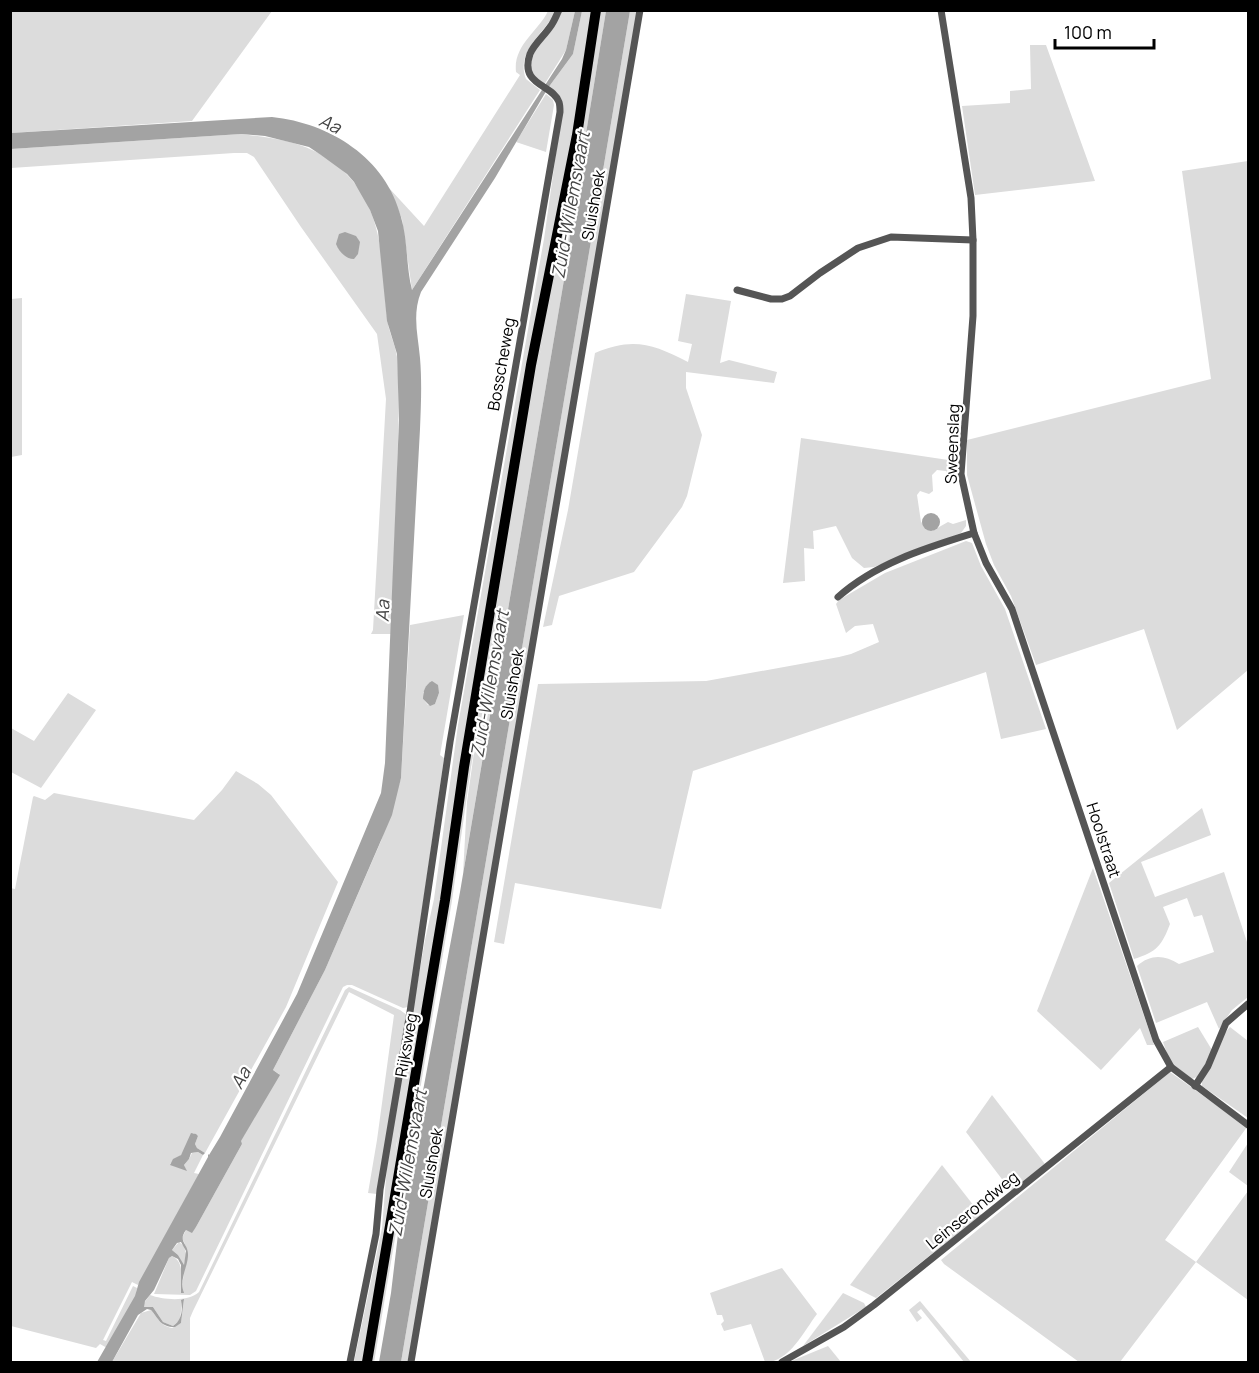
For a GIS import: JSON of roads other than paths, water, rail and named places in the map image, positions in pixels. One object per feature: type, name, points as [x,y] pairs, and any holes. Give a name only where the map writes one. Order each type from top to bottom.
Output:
[{"type":"main road","name":"Bosscheweg","points":[[470,732],[531,365],[577,135],[596,10]]},
{"type":"main road","name":"Rijksweg","points":[[367,1362],[445,900],[470,732]]},
{"type":"street","name":"Bosscheweg","points":[[450,742],[560,112],[559,102],[532,79],[529,68],[530,53],[552,26],[559,10]]},
{"type":"street","name":"Sluishoek","points":[[411,1362],[640,10]]},
{"type":"street","name":"Sweenslag","points":[[941,10],[971,198],[973,316],[961,474],[974,533]]},
{"type":"street","points":[[737,290],[771,299],[782,299],[790,296],[858,248],[891,237],[973,240]]},
{"type":"street","points":[[838,597],[864,576],[919,550],[974,533]]},
{"type":"street","name":"Hoolstraat","points":[[974,533],[986,562],[1012,609],[1156,1040],[1171,1067],[1248,1125]]},
{"type":"street","name":"Rijksweg","points":[[350,1362],[376,1234],[380,1190],[450,742]]},
{"type":"street","points":[[1196,1086],[1208,1066],[1226,1023],[1248,1004]]},
{"type":"street","name":"Leinserondweg","points":[[782,1362],[811,1348],[852,1322],[1171,1067]]},
{"type":"water label","name":"Aa","points":[[330,124]]},
{"type":"water label","name":"Zuid-Willemsvaart","points":[[571,205]]},
{"type":"water label","name":"Aa","points":[[383,611]]},
{"type":"water label","name":"Zuid-Willemsvaart","points":[[490,684]]},
{"type":"water label","name":"Aa","points":[[241,1078]]},
{"type":"water label","name":"Zuid-Willemsvaart","points":[[408,1163]]}]
